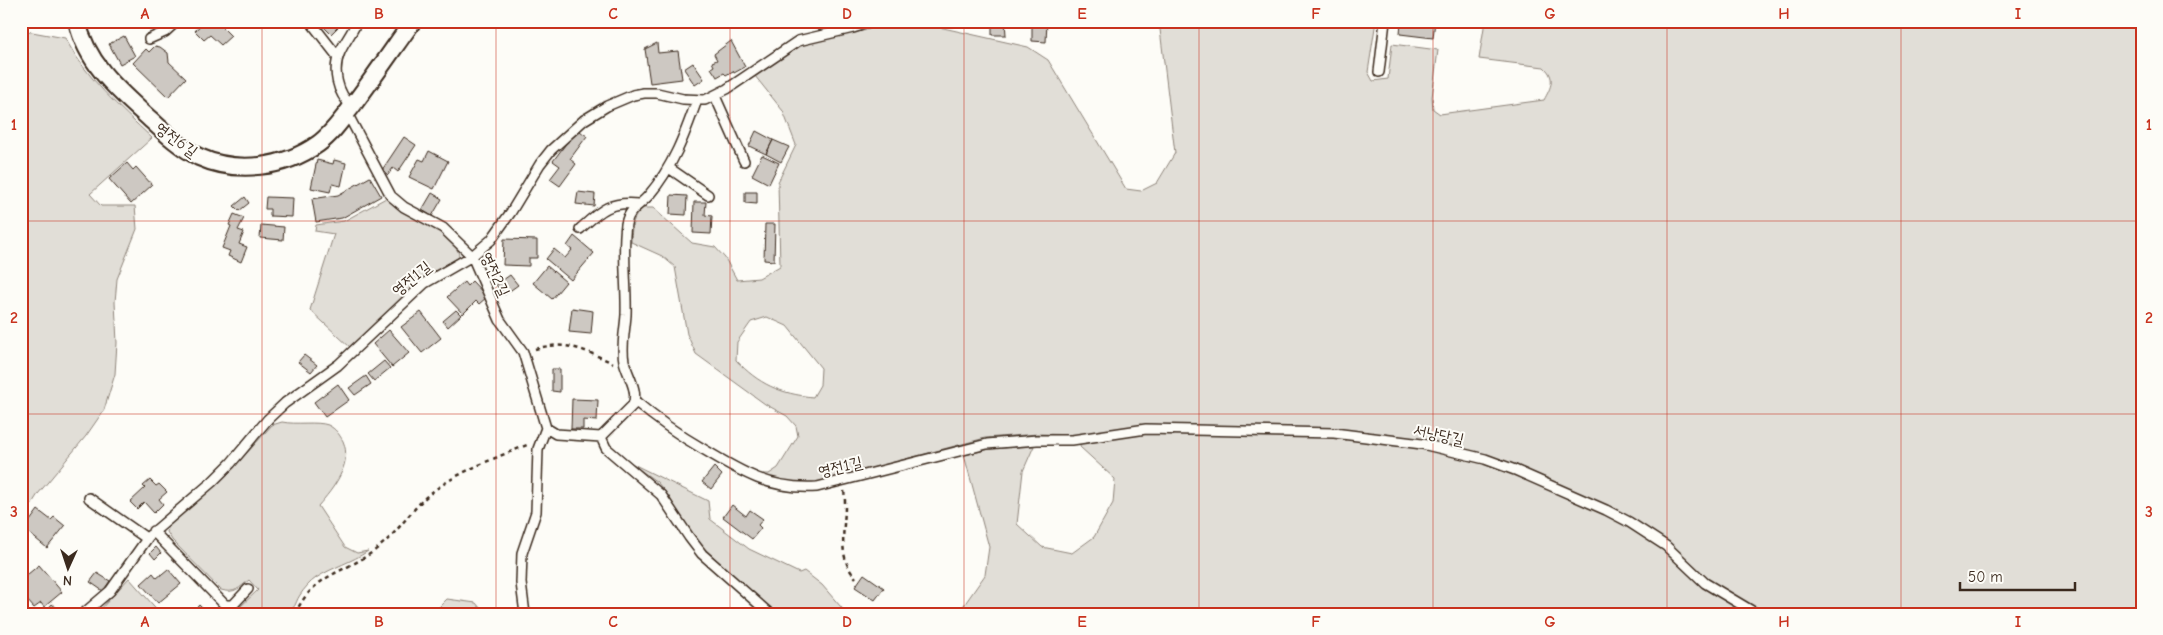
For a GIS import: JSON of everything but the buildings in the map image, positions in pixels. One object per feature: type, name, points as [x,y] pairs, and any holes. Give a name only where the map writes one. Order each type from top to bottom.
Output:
[{"type":"street","name":"영전6길","points":[[78,21],[86,47],[102,73],[178,144],[199,156],[224,165],[250,167],[272,164],[297,156],[318,144],[334,130],[413,21]]},
{"type":"lane","points":[[149,39],[165,32],[177,21]]},
{"type":"lane","points":[[310,21],[338,57]]},
{"type":"lane","name":"영전2길","points":[[357,21],[338,57],[341,95],[391,196],[404,207],[443,228],[472,256],[500,320],[523,352],[546,428]]},
{"type":"lane","name":"영전1길","points":[[83,614],[110,591],[125,573],[146,538],[218,475],[268,419],[285,403],[338,365],[425,283],[472,256],[487,244],[500,228],[551,150],[584,120],[607,106],[632,95],[644,93],[697,100],[715,96],[798,41],[875,21]]},
{"type":"lane","points":[[1379,72],[1386,21]]},
{"type":"lane","points":[[715,96],[744,161]]},
{"type":"lane","points":[[525,614],[520,568],[522,553],[536,512],[537,464],[542,437],[546,428],[556,434],[601,437],[635,401],[633,386],[623,359],[626,315],[626,224],[632,209],[652,192],[669,168],[681,145],[697,100]]},
{"type":"lane","points":[[669,168],[708,195]]},
{"type":"lane","points":[[580,229],[609,206],[617,203],[638,204]]},
{"type":"lane","name":"영전1길","points":[[635,401],[673,431],[743,473],[764,482],[799,488],[816,487],[842,481],[987,444],[1037,440],[1072,440]]},
{"type":"lane","name":"서낭당길","points":[[1072,440],[1146,428],[1334,433],[1422,444],[1485,459],[1516,470],[1629,522],[1666,546],[1705,583],[1757,614]]},
{"type":"lane","points":[[601,437],[606,448],[662,495],[689,538],[702,554],[770,614]]},
{"type":"lane","points":[[89,498],[146,538]]},
{"type":"lane","points":[[153,531],[224,605],[233,605],[248,589]]},
{"type":"path","points":[[523,352],[546,345],[560,344],[584,350],[626,368]]},
{"type":"path","points":[[295,614],[302,599],[316,584],[332,573],[356,563],[379,547],[428,496],[461,475],[542,437]]},
{"type":"path","points":[[842,481],[846,506],[842,542],[843,554],[845,564],[856,578]]},
{"type":"shaded area","points":[[884,21],[912,21],[1028,47],[1048,60],[1126,189],[1141,191],[1157,183],[1175,153],[1159,21],[1376,21],[1368,72],[1373,81],[1388,79],[1392,44],[1438,50],[1432,97],[1433,109],[1440,114],[1544,100],[1549,91],[1551,79],[1544,67],[1479,59],[1485,21],[2142,21],[2142,614],[954,614],[964,605],[985,575],[989,547],[964,455],[990,449],[1034,446],[1023,471],[1017,524],[1042,547],[1072,553],[1094,537],[1113,503],[1115,479],[1080,447],[1081,435],[1038,434],[985,438],[815,483],[789,484],[756,474],[769,474],[778,468],[798,436],[796,426],[787,416],[765,404],[696,354],[687,334],[675,267],[662,256],[631,242],[636,216],[643,208],[653,208],[692,243],[715,247],[725,258],[737,280],[759,278],[780,266],[778,182],[796,145],[783,111],[755,76],[804,43],[869,29]],"holes":[[[767,317],[787,326],[821,368],[820,385],[813,397],[801,396],[771,386],[753,375],[736,360],[737,342],[751,322]]]},
{"type":"shaded area","points":[[21,30],[65,38],[93,79],[152,138],[90,194],[101,206],[135,206],[137,229],[117,279],[115,302],[117,343],[115,374],[104,410],[86,436],[38,494],[21,521]]},
{"type":"shaded area","points":[[386,198],[441,233],[457,249],[459,257],[433,272],[409,292],[351,348],[310,310],[334,234],[315,231],[316,225],[344,221]]},
{"type":"shaded area","points":[[282,422],[328,425],[340,436],[345,450],[343,467],[330,492],[318,506],[345,547],[357,553],[368,551],[322,574],[307,586],[293,608],[288,611],[275,613],[240,607],[258,590],[249,580],[233,591],[221,590],[172,540],[167,532],[169,524],[229,473],[272,425]]},
{"type":"shaded area","points":[[629,462],[708,501],[710,519],[749,549],[799,573],[804,571],[822,585],[847,614],[776,614],[693,537],[668,495],[657,482]]},
{"type":"shaded area","points":[[129,578],[161,614],[99,614],[99,611]]},
{"type":"shaded area","points":[[447,599],[476,603],[485,614],[432,614]]}]
